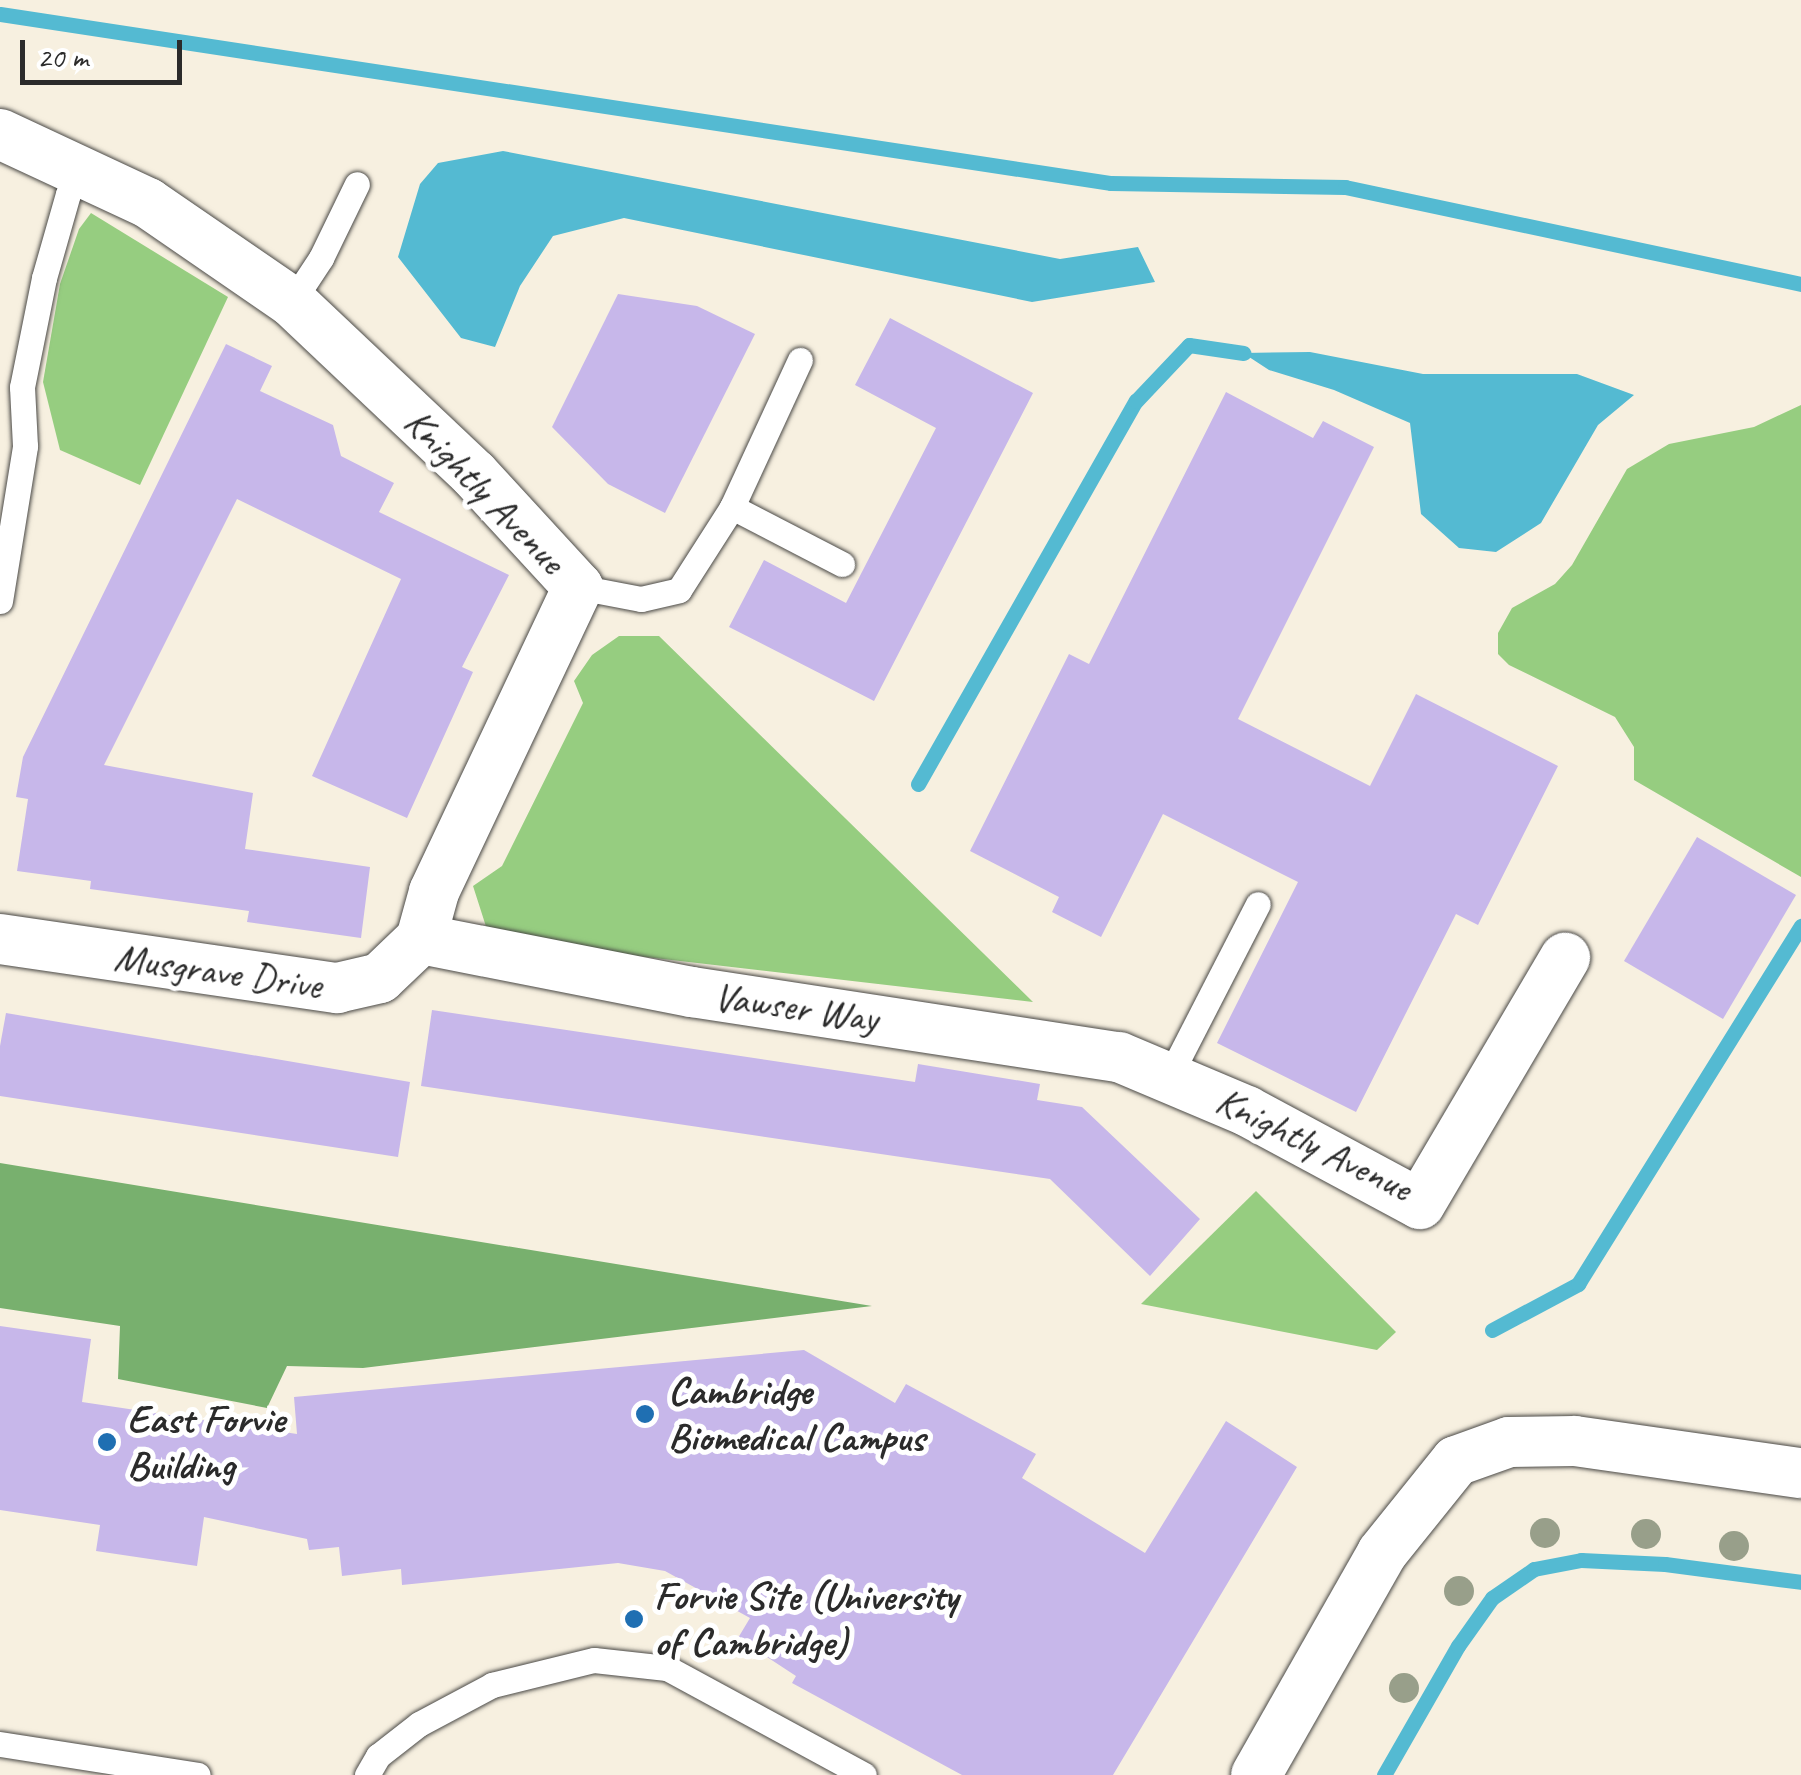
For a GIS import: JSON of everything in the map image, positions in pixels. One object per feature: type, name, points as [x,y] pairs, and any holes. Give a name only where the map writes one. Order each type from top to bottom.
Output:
[{"type":"street","name":"Knightly Avenue","points":[[0,134],[148,203],[292,302],[474,474],[578,588],[434,892],[421,939]]},
{"type":"street","name":"Musgrave Drive","points":[[0,939],[336,988],[380,978],[421,939]]},
{"type":"street","name":"Vawser Way","points":[[421,939],[692,992],[1119,1056],[1170,1075]]},
{"type":"street","name":"Knightly Avenue","points":[[1170,1075],[1420,1204],[1565,958]]},
{"type":"street","points":[[1256,1775],[1382,1553],[1456,1462],[1509,1442],[1575,1441],[1801,1472]]},
{"type":"lane","points":[[0,601],[25,446],[22,387],[44,278],[68,194],[80,171]]},
{"type":"lane","points":[[292,302],[321,258],[358,184]]},
{"type":"lane","points":[[578,588],[641,599],[679,590],[732,507],[800,360]]},
{"type":"lane","points":[[732,507],[842,564]]},
{"type":"lane","points":[[1170,1075],[1258,904]]},
{"type":"lane","points":[[367,1775],[378,1756],[419,1724],[492,1685],[594,1660],[667,1668],[864,1775]]},
{"type":"lane","points":[[0,1744],[198,1775]]},
{"type":"green space","points":[[91,213],[228,297],[140,485],[60,450],[43,382],[60,284],[79,229]]},
{"type":"green space","points":[[1801,405],[1801,877],[1634,780],[1634,747],[1615,717],[1509,665],[1498,654],[1498,633],[1512,608],[1555,584],[1572,565],[1627,469],[1669,444],[1754,427]]},
{"type":"green space","points":[[619,636],[659,636],[1033,1002],[490,939],[473,886],[502,866],[583,703],[574,681],[592,655]]},
{"type":"green space","points":[[0,1163],[872,1306],[363,1368],[287,1366],[267,1408],[118,1379],[120,1326],[0,1308]]},
{"type":"green space","points":[[1256,1191],[1396,1332],[1377,1350],[1141,1304]]},
{"type":"water","points":[[503,151],[1060,259],[1138,247],[1155,282],[1032,302],[624,218],[553,236],[520,286],[495,347],[461,338],[398,257],[420,184],[438,163]]},
{"type":"water","points":[[1310,352],[1423,374],[1577,374],[1634,395],[1598,425],[1541,523],[1496,552],[1459,548],[1421,514],[1410,423],[1334,390],[1269,370],[1243,353]]},
{"type":"building","points":[[618,294],[697,306],[755,334],[665,513],[608,484],[552,427]]},
{"type":"building","points":[[890,318],[1033,393],[874,701],[729,627],[764,560],[846,603],[936,428],[855,385]]},
{"type":"building","points":[[226,344],[272,366],[260,391],[333,425],[341,456],[394,483],[379,512],[509,575],[462,667],[473,672],[407,818],[312,776],[401,579],[237,499],[104,765],[253,793],[245,849],[370,867],[361,938],[247,922],[249,911],[90,889],[91,881],[17,871],[28,799],[16,797],[23,757]]},
{"type":"building","points":[[1226,392],[1313,438],[1323,421],[1374,447],[1238,719],[1370,786],[1416,694],[1558,766],[1478,925],[1456,914],[1356,1112],[1217,1043],[1298,882],[1163,814],[1101,937],[1052,912],[1059,897],[970,851],[1069,654],[1089,664]]},
{"type":"building","points":[[1697,837],[1796,895],[1723,1019],[1624,961]]},
{"type":"building","points":[[432,1010],[915,1082],[918,1064],[1040,1084],[1037,1100],[1082,1107],[1200,1219],[1150,1276],[1050,1179],[421,1086]]},
{"type":"building","points":[[6,1013],[410,1082],[398,1157],[0,1096],[0,1046]]},
{"type":"building","points":[[0,1326],[91,1339],[82,1402],[297,1434],[294,1397],[804,1350],[895,1403],[906,1384],[1036,1454],[1022,1478],[1145,1553],[1226,1421],[1297,1467],[1113,1775],[962,1775],[792,1683],[796,1676],[738,1638],[750,1618],[665,1571],[618,1563],[402,1585],[401,1569],[342,1576],[339,1547],[309,1550],[307,1539],[204,1517],[197,1566],[96,1551],[100,1525],[0,1510]]},
{"type":"waterway","points":[[0,14],[1111,183],[1345,187],[1801,284]]},
{"type":"waterway","points":[[918,784],[1136,401],[1189,345],[1243,353]]},
{"type":"waterway","points":[[1492,1330],[1578,1284],[1801,926]]},
{"type":"waterway","points":[[1384,1775],[1458,1646],[1492,1598],[1534,1569],[1581,1560],[1665,1564],[1801,1582]]},
{"type":"place","name":"Cambridge Biomedical Campus","points":[[645,1414]]},
{"type":"place","name":"East Forvie Building","points":[[107,1442]]},
{"type":"place","name":"Forvie Site (University of Cambridge)","points":[[634,1619]]}]
